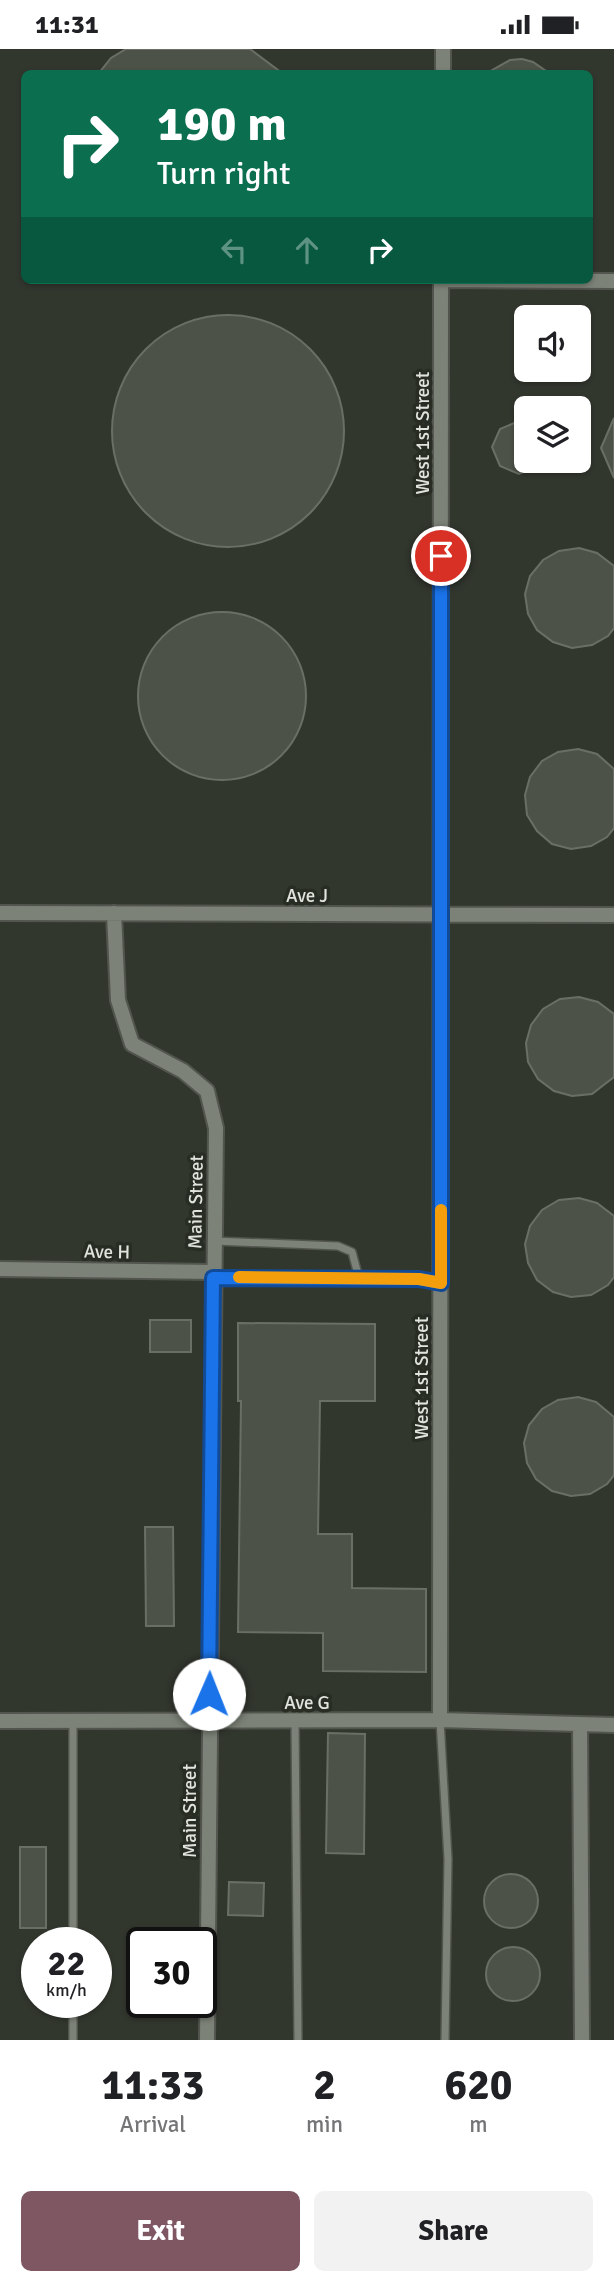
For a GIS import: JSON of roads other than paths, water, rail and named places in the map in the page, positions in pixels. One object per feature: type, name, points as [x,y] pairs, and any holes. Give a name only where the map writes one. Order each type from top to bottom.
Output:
[{"type":"street","points":[[443,49],[443,70]]},
{"type":"street","points":[[593,281],[614,281]]},
{"type":"street","name":"West 1st Street","points":[[440,1720],[441,284]]},
{"type":"street","name":"Ave J","points":[[0,913],[614,915]]},
{"type":"street","name":"Main Street","points":[[114,913],[118,1000],[132,1044],[183,1071],[207,1091],[216,1128],[208,1721],[207,2040]]},
{"type":"street","name":"Ave H","points":[[0,1269],[213,1275]]},
{"type":"street","name":"Ave G","points":[[0,1721],[440,1720],[614,1725]]},
{"type":"street","points":[[580,1725],[582,2040]]},
{"type":"lane","points":[[214,1241],[338,1246],[352,1252],[359,1279]]},
{"type":"lane","points":[[213,1275],[441,1283]]},
{"type":"lane","points":[[440,1720],[448,1859],[445,2040]]},
{"type":"lane","points":[[73,1721],[73,1927]]},
{"type":"lane","points":[[295,1721],[298,2040]]},
{"type":"lane","points":[[73,2018],[73,2040]]}]
